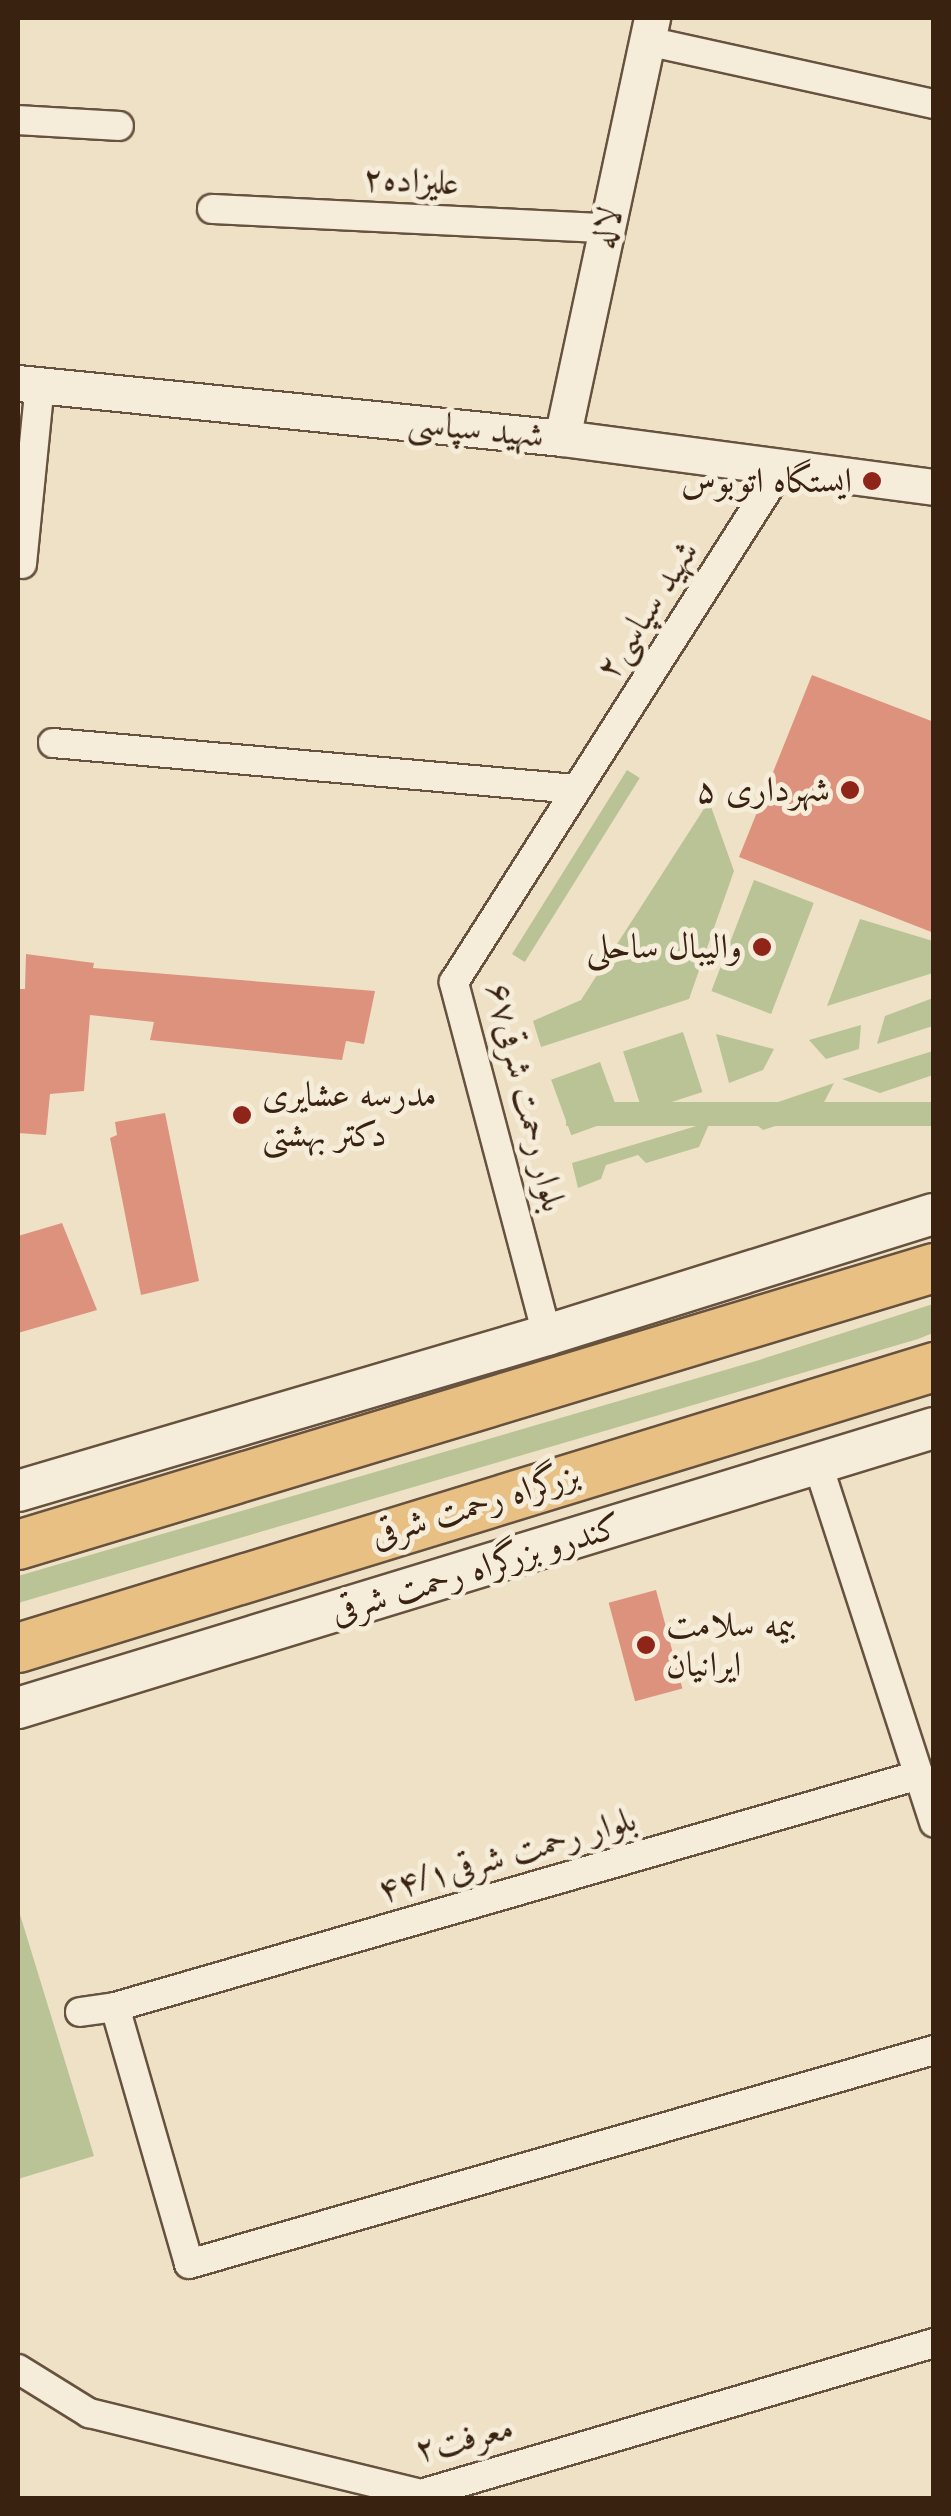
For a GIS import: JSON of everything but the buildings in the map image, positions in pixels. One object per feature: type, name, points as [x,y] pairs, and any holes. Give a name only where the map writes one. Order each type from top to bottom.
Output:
[{"type":"highway","points":[[18,1546],[934,1268]]},
{"type":"highway","name":"بزرگراه رحمت شرقی","points":[[18,1648],[934,1367]]},
{"type":"main road","points":[[18,1491],[547,1335],[934,1214]]},
{"type":"main road","name":"کندرو بزرگراه رحمت شرقی","points":[[18,1708],[934,1428]]},
{"type":"street","points":[[649,29],[934,104]]},
{"type":"street","name":"لاله","points":[[562,438],[649,29]]},
{"type":"street","points":[[18,120],[119,126]]},
{"type":"street","name":"علیزاده۲","points":[[212,209],[607,228]]},
{"type":"street","points":[[22,564],[29,384]]},
{"type":"street","name":"شهید سپاسی","points":[[29,384],[562,438],[780,470],[934,487]]},
{"type":"street","name":"شهید سپاسی۲","points":[[576,790],[780,470]]},
{"type":"street","points":[[53,743],[576,790]]},
{"type":"street","name":"بلوار رحمت شرقی۶۷","points":[[547,1335],[454,982],[576,790]]},
{"type":"street","points":[[818,1465],[934,1823]]},
{"type":"street","name":"بلوار رحمت شرقی۴۴/۱","points":[[80,2012],[115,2008],[919,1775]]},
{"type":"street","points":[[115,2008],[189,2264],[934,2050]]},
{"type":"street","name":"معرفت۲","points":[[18,2369],[88,2413],[420,2496],[934,2343]]},
{"type":"green space","points":[[627,770],[640,778],[525,962],[512,954]]},
{"type":"green space","points":[[709,801],[734,871],[689,999],[541,1047],[533,1021],[581,1000]]},
{"type":"green space","name":"والیبال ساحلی","points":[[754,880],[814,903],[771,1014],[711,991]]},
{"type":"green space","points":[[860,919],[933,941],[933,973],[827,1006]]},
{"type":"green space","points":[[933,998],[933,1026],[877,1044],[885,1016]]},
{"type":"green space","points":[[861,1025],[859,1049],[826,1059],[809,1040]]},
{"type":"green space","points":[[683,1032],[702,1092],[643,1111],[623,1051]]},
{"type":"green space","points":[[716,1034],[774,1049],[763,1070],[729,1083]]},
{"type":"green space","points":[[933,1051],[933,1075],[880,1093],[842,1079]]},
{"type":"green space","points":[[600,1062],[620,1117],[571,1135],[551,1080]]},
{"type":"green space","points":[[834,1083],[819,1112],[763,1130],[743,1114]]},
{"type":"green space","points":[[566,1102],[933,1102],[933,1126],[566,1126]]},
{"type":"green space","points":[[710,1122],[699,1147],[646,1163],[638,1155],[606,1165],[601,1179],[578,1188],[572,1163]]},
{"type":"green space","points":[[933,1304],[933,1333],[918,1339],[18,1603],[18,1576],[756,1361]]},
{"type":"green space","points":[[18,1908],[94,2156],[18,2179]]},
{"type":"place","name":"ایستگاه اتوبوس","points":[[872,481]]},
{"type":"place","name":"شهرداری ۵","points":[[850,790]]},
{"type":"place","name":"والیبال ساحلی","points":[[762,947]]},
{"type":"place","name":"مدرسه عشایری دکتر بهشتی","points":[[242,1115]]},
{"type":"place","name":"بیمه سلامت ایرانیان","points":[[646,1645]]}]
